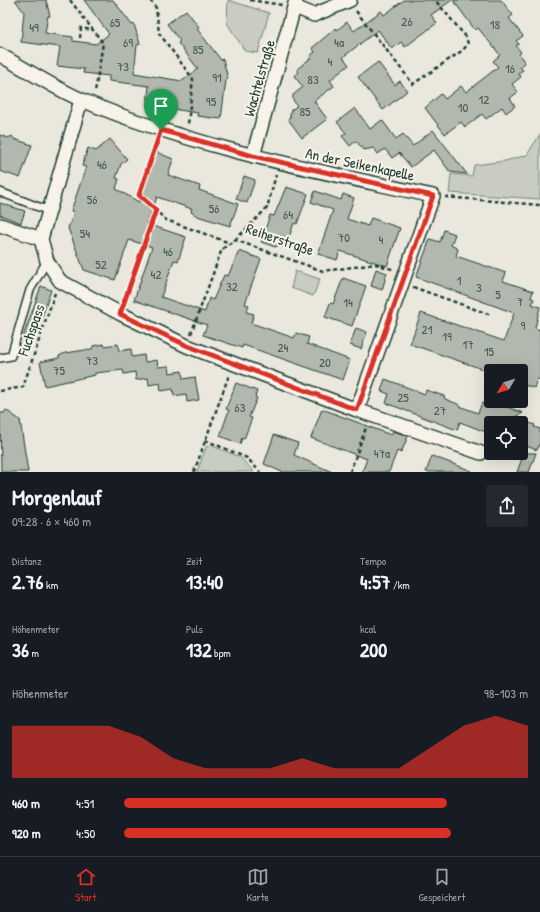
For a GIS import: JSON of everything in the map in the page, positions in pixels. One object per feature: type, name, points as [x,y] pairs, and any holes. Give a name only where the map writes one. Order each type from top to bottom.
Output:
[{"type":"street","points":[[295,4],[314,15],[349,0]]},
{"type":"street","name":"Wachtelstraße","points":[[253,156],[295,4]]},
{"type":"street","name":"An der Seikenkapelle","points":[[0,54],[87,102],[161,130],[280,163],[433,196]]},
{"type":"street","points":[[87,102],[41,239],[47,260],[60,281],[120,314],[188,346],[357,410],[481,453]]},
{"type":"street","points":[[357,410],[405,279],[433,196]]},
{"type":"street","points":[[0,225],[41,239]]},
{"type":"lane","points":[[0,192],[49,212]]},
{"type":"lane","points":[[0,358],[11,356],[30,290],[47,260]]},
{"type":"path","points":[[70,0],[103,44],[87,102]]},
{"type":"path","points":[[150,0],[156,8],[158,33],[193,79],[186,137]]},
{"type":"path","points":[[250,0],[295,4]]},
{"type":"path","points":[[349,0],[413,84],[463,50],[468,44],[466,37],[435,0]]},
{"type":"path","points":[[80,38],[81,28],[92,30]]},
{"type":"path","points":[[161,130],[139,195],[166,220],[230,243]]},
{"type":"path","points":[[234,240],[266,208],[280,163]]},
{"type":"path","points":[[433,196],[540,205]]},
{"type":"path","points":[[120,314],[156,210]]},
{"type":"path","name":"Reiherstraße","points":[[188,346],[222,249],[234,240],[324,271],[376,264],[405,279],[491,315]]},
{"type":"path","name":"Fuchspass","points":[[0,392],[23,387],[60,281]]},
{"type":"path","points":[[194,472],[234,363]]},
{"type":"path","points":[[350,472],[371,414]]},
{"type":"path","points":[[205,440],[247,458],[260,472]]},
{"type":"shaded area","points":[[228,0],[269,13],[258,53],[245,51],[227,23]]},
{"type":"shaded area","points":[[540,134],[540,199],[449,193],[451,174],[472,176],[474,165],[505,161],[527,155]]},
{"type":"shaded area","points":[[295,271],[320,279],[313,296],[291,288]]},
{"type":"shaded area","points":[[210,445],[240,457],[254,472],[197,472],[206,447]]},
{"type":"building","points":[[15,0],[46,0],[50,16],[48,16],[45,33],[73,37],[73,41],[96,44],[109,34],[84,0],[113,0],[132,25],[134,24],[140,44],[137,45],[134,73],[182,81],[198,69],[178,43],[180,41],[167,24],[186,10],[199,27],[197,29],[221,60],[223,59],[228,79],[226,80],[221,119],[197,116],[198,113],[147,105],[149,86],[109,81],[109,76],[83,73],[84,69],[57,66],[60,47],[21,42],[24,12]]},
{"type":"building","points":[[404,0],[452,0],[431,15],[437,23],[405,47],[401,42],[392,49],[378,30],[343,57],[349,65],[330,80],[334,86],[314,101],[327,119],[302,138],[288,119],[290,117],[291,110],[297,106],[293,100],[293,95],[303,87],[294,76],[299,72],[297,69],[312,57],[310,56],[315,52],[312,48],[336,28],[337,30],[347,22],[354,31],[381,11],[384,15]]},
{"type":"building","points":[[453,0],[501,0],[513,15],[509,18],[523,36],[516,41],[519,44],[516,46],[521,52],[519,54],[525,63],[520,67],[523,70],[518,73],[521,77],[512,84],[518,92],[510,98],[515,106],[506,113],[502,107],[486,119],[482,114],[465,127],[461,122],[445,134],[425,108],[441,94],[445,99],[461,86],[466,92],[498,67],[493,61],[500,55],[478,28],[475,30]]},
{"type":"building","points":[[378,62],[395,85],[400,81],[407,91],[383,110],[358,77]]},
{"type":"building","points":[[355,108],[370,129],[382,120],[396,139],[403,134],[413,146],[433,130],[467,174],[450,172],[434,150],[411,167],[399,153],[392,158],[385,149],[378,154],[374,148],[364,150],[356,141],[350,146],[342,136],[346,133],[337,122]]},
{"type":"building","points":[[0,135],[8,138],[12,136],[14,139],[32,145],[20,178],[0,171]]},
{"type":"building","points":[[110,139],[127,159],[121,164],[116,178],[119,179],[116,189],[139,202],[156,152],[173,159],[168,175],[200,186],[199,190],[238,204],[230,226],[197,216],[191,212],[192,209],[157,197],[147,224],[186,237],[178,261],[174,260],[161,297],[205,312],[209,298],[213,300],[224,275],[228,276],[239,251],[261,259],[245,304],[249,305],[246,312],[254,314],[251,323],[294,338],[296,333],[309,337],[307,344],[350,360],[343,380],[243,345],[242,348],[203,335],[207,325],[134,300],[152,247],[129,240],[115,280],[84,270],[68,228],[74,212],[71,211],[86,167],[82,166],[88,148],[96,151]]},
{"type":"building","points":[[244,176],[255,180],[247,203],[236,199]]},
{"type":"building","points":[[286,187],[308,194],[297,224],[294,223],[285,248],[279,245],[275,247],[261,242],[270,215],[274,216]]},
{"type":"building","points":[[315,191],[341,200],[343,194],[354,198],[347,219],[368,226],[371,218],[400,228],[387,266],[340,251],[337,260],[318,254],[333,210],[311,202]]},
{"type":"building","points":[[0,203],[25,211],[21,223],[0,215]]},
{"type":"building","points":[[444,230],[455,234],[451,245],[458,249],[456,256],[506,273],[503,281],[533,291],[531,298],[534,299],[532,304],[540,307],[535,328],[540,330],[540,380],[537,379],[534,388],[528,386],[528,364],[484,364],[484,370],[410,344],[421,313],[504,341],[514,313],[416,277],[430,239],[440,242]]},
{"type":"building","points":[[376,269],[387,273],[382,290],[371,286]]},
{"type":"building","points":[[343,278],[366,286],[352,326],[325,317],[330,303],[333,304]]},
{"type":"building","points":[[41,286],[51,290],[34,341],[23,337]]},
{"type":"building","points":[[356,328],[367,332],[361,349],[350,345]]},
{"type":"building","points":[[104,344],[104,346],[118,344],[119,351],[131,349],[132,357],[144,355],[145,362],[157,360],[158,367],[169,366],[170,373],[182,371],[183,379],[195,377],[199,400],[187,402],[186,394],[174,396],[173,389],[161,391],[160,383],[149,385],[148,378],[136,380],[135,372],[124,374],[123,370],[95,373],[95,375],[45,386],[40,362],[59,358],[59,356],[65,353],[92,349],[93,346]]},
{"type":"building","points":[[385,379],[425,394],[426,390],[444,396],[445,399],[458,404],[459,406],[478,413],[482,403],[484,404],[484,408],[510,408],[523,413],[516,416],[484,416],[484,431],[460,422],[457,430],[386,403],[389,394],[381,391]]},
{"type":"building","points":[[236,383],[257,391],[255,397],[257,398],[249,417],[252,418],[244,439],[242,438],[240,444],[220,436],[229,410],[226,409]]},
{"type":"building","points":[[322,409],[391,435],[393,431],[408,436],[401,453],[397,451],[389,472],[362,472],[367,459],[311,438]]},
{"type":"building","points":[[6,410],[20,420],[28,472],[1,472],[0,413],[4,413]]},
{"type":"building","points":[[528,422],[540,429],[540,442],[537,450],[528,447]]},
{"type":"building","points":[[274,435],[298,443],[294,455],[332,472],[282,472],[264,464]]},
{"type":"building","points":[[528,453],[536,453],[529,472],[517,472],[521,460],[528,460]]},
{"type":"building","points":[[432,456],[472,471],[472,472],[426,472]]},
{"type":"route","points":[[161,130],[280,163],[433,196],[357,410],[188,346],[120,314],[156,210],[139,195],[161,130]]}]
